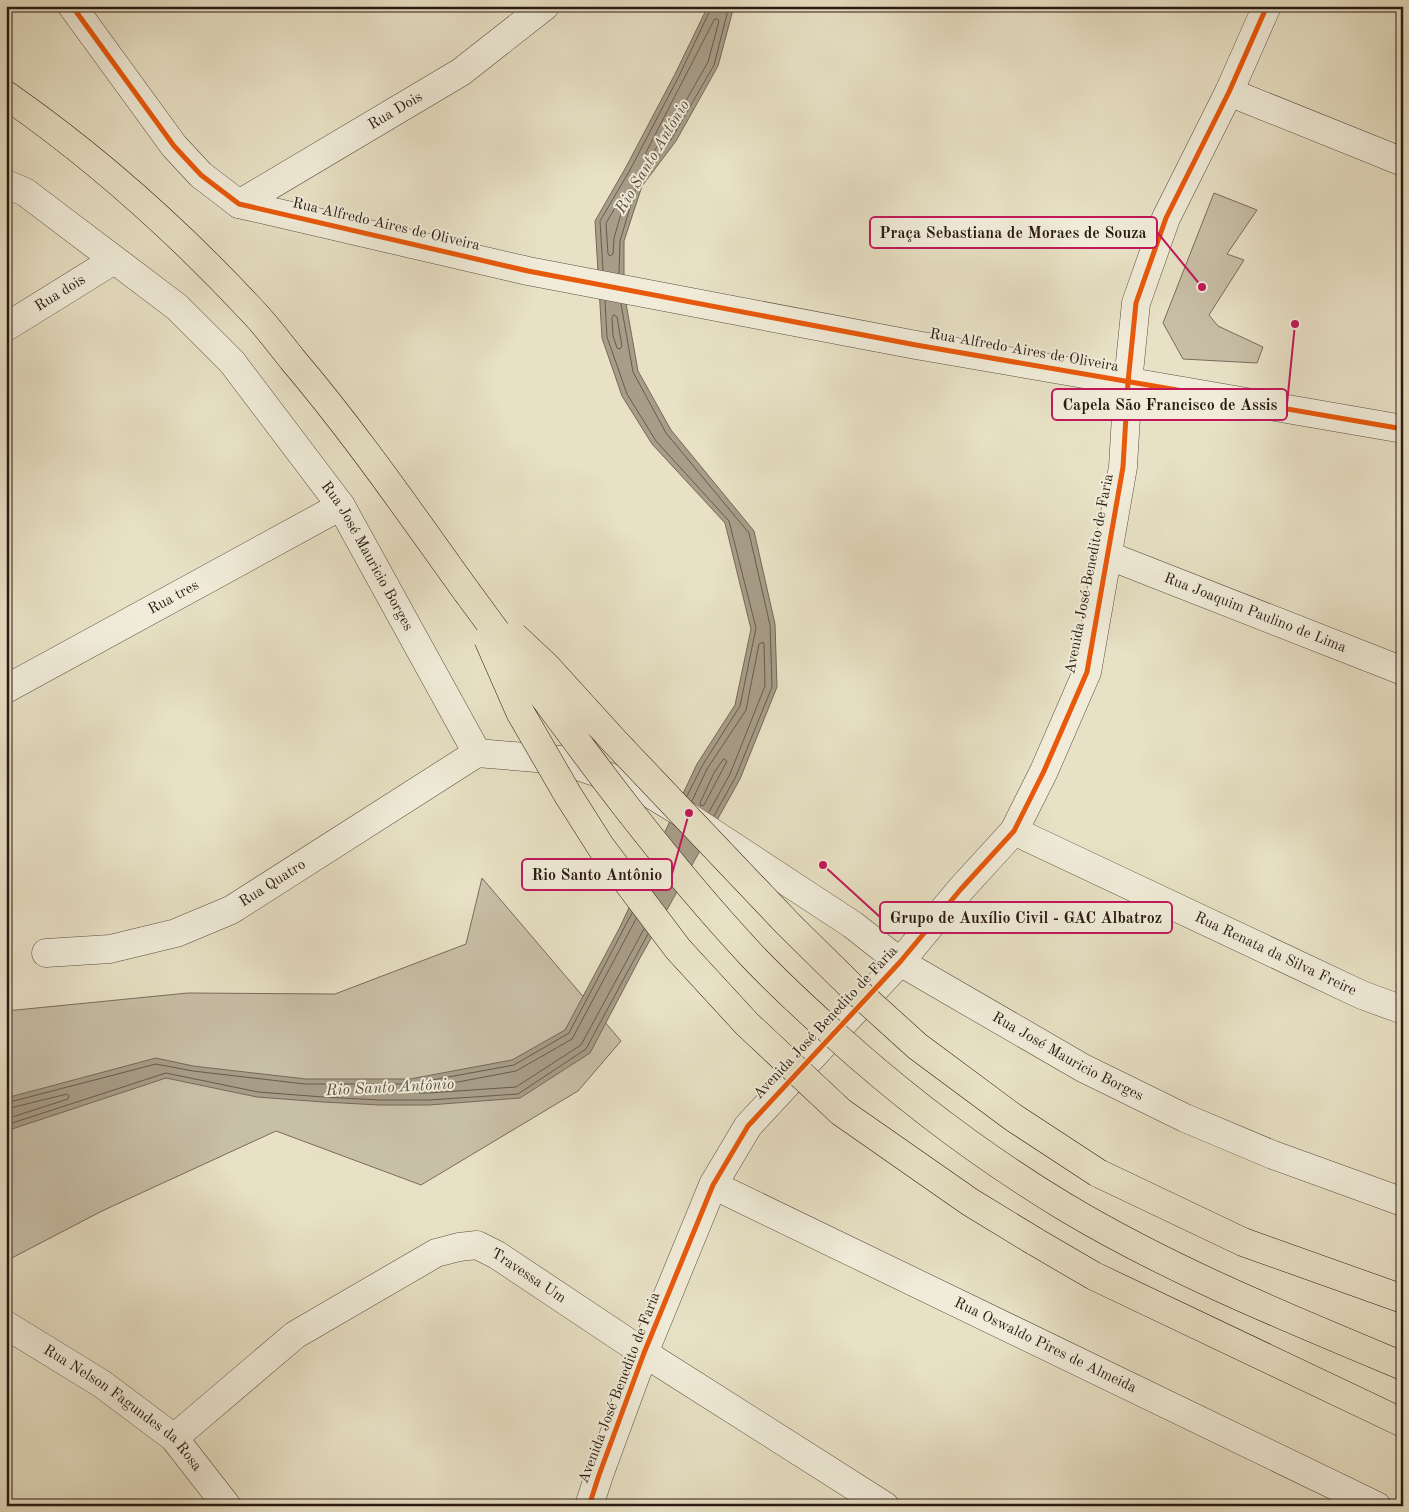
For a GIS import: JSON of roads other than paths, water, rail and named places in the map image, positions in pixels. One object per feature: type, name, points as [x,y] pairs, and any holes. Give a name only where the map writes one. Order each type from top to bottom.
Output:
[{"type":"highway","points":[[6,95],[102,167],[179,236],[257,316],[327,401],[388,482],[626,808],[698,896],[756,960],[804,1008],[864,1062],[916,1103],[994,1161],[1066,1208],[1188,1273],[1403,1366]]},
{"type":"highway","points":[[467,592],[546,666],[616,743],[774,909],[853,988],[917,1046],[1014,1118],[1098,1173],[1243,1242],[1403,1299]]},
{"type":"highway","points":[[467,592],[520,712],[568,795],[601,847],[678,948],[747,1024],[841,1112],[970,1202],[1094,1276],[1403,1423]]},
{"type":"street","points":[[72,6],[174,146],[201,175],[239,204]]},
{"type":"street","name":"Rua Dois","points":[[239,204],[461,72],[545,6]]},
{"type":"street","name":"Avenida José Benedito de Faria","points":[[589,1506],[644,1353],[713,1184],[748,1126],[900,962],[961,889],[1014,831],[1044,771],[1087,672],[1106,555],[1123,468],[1128,382],[1136,303],[1166,218],[1229,92],[1267,6]]},
{"type":"street","points":[[1229,92],[1403,162]]},
{"type":"street","points":[[6,184],[25,192],[114,260]]},
{"type":"street","name":"Rua Alfredo Aires de Oliveira","points":[[239,204],[528,270],[916,346],[1403,429]]},
{"type":"street","name":"Rua dois","points":[[6,327],[114,260]]},
{"type":"street","name":"Rua José Mauricio Borges","points":[[114,260],[177,307],[232,362],[340,506],[477,753],[561,760],[641,788],[759,862],[853,925],[900,962],[1083,1068],[1185,1118],[1273,1155],[1403,1202]]},
{"type":"street","name":"Rua tres","points":[[6,689],[340,506]]},
{"type":"street","name":"Rua Joaquim Paulino de Lima","points":[[1106,555],[1403,671]]},
{"type":"street","name":"Rua Quatro","points":[[46,953],[110,949],[176,933],[231,910],[477,753]]},
{"type":"street","name":"Rua Renata da Silva Freire","points":[[1014,831],[1362,995],[1403,1010]]},
{"type":"street","name":"Rua Oswaldo Pires de Almeida","points":[[713,1184],[1377,1506]]},
{"type":"street","name":"Travessa Um","points":[[174,1438],[295,1335],[436,1253],[459,1246],[477,1245],[497,1255],[644,1353],[885,1506]]},
{"type":"street","name":"Rua Nelson Fagundes da Rosa","points":[[6,1324],[102,1384],[174,1438],[217,1502]]},
{"type":"water","points":[[708,6],[734,6],[718,66],[676,141],[642,186],[624,241],[624,292],[638,371],[671,430],[754,531],[775,624],[777,687],[740,779],[640,958],[590,1053],[520,1098],[429,1105],[323,1102],[257,1097],[166,1078],[6,1131],[6,1098],[156,1058],[193,1066],[306,1079],[410,1079],[512,1060],[565,1030],[619,929],[697,764],[735,705],[751,629],[725,523],[652,444],[622,396],[602,338],[595,221],[675,74]]},
{"type":"place","name":"Praça Sebastiana de Moraes de Souza","points":[[1202,287]]},
{"type":"place","name":"Capela São Francisco de Assis","points":[[1295,324]]},
{"type":"place","name":"Rio Santo Antônio","points":[[689,813]]},
{"type":"place","name":"Grupo de Auxílio Civil - GAC Albatroz","points":[[823,865]]}]
